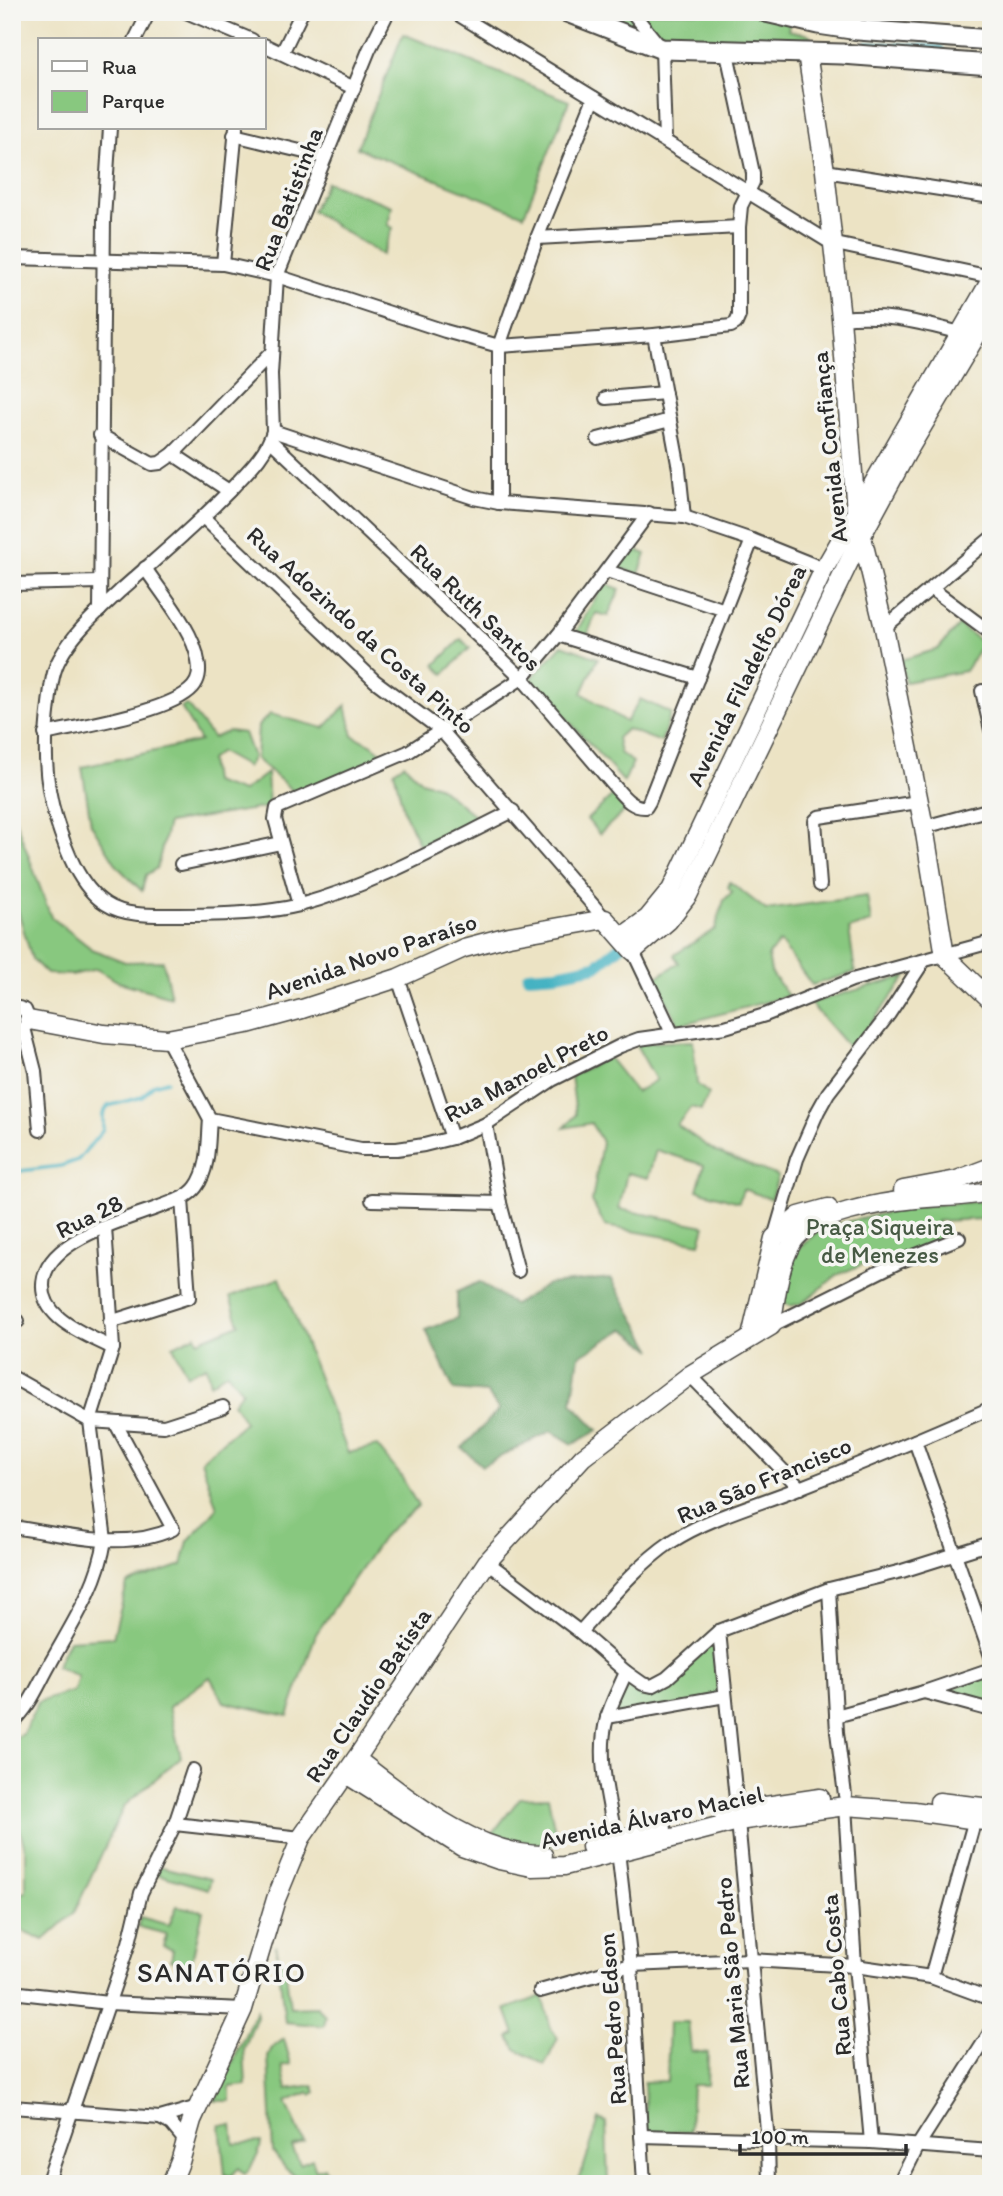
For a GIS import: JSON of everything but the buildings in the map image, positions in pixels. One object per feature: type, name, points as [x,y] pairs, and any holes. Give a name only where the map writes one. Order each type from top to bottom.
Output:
[{"type":"main road","points":[[567,12],[662,49],[807,53],[991,65]]},
{"type":"main road","points":[[770,14],[855,21],[991,40]]},
{"type":"main road","points":[[945,61],[991,46]]},
{"type":"street","points":[[136,38],[149,12]]},
{"type":"street","points":[[186,12],[247,38]]},
{"type":"street","points":[[282,53],[302,12]]},
{"type":"street","name":"Rua Batistinha","points":[[271,436],[271,353],[277,276],[388,12]]},
{"type":"street","points":[[454,12],[831,243],[991,278]]},
{"type":"street","points":[[632,12],[662,49],[665,140]]},
{"type":"street","points":[[266,47],[354,88]]},
{"type":"street","points":[[12,258],[223,264],[277,276],[444,331],[499,346],[654,335],[734,324],[738,320],[738,227],[741,206],[753,182],[753,173],[727,52]]},
{"type":"street","name":"Avenida Confiança","points":[[807,53],[825,171],[841,318],[856,514],[884,628],[924,827],[945,956]]},
{"type":"street","points":[[499,503],[499,346],[537,238],[594,99]]},
{"type":"street","points":[[100,610],[104,208],[110,130]]},
{"type":"street","points":[[223,264],[235,131],[326,157]]},
{"type":"street","points":[[825,171],[991,197]]},
{"type":"street","points":[[537,238],[738,227]]},
{"type":"street","name":"Avenida Filadelfo Dórea","points":[[628,944],[671,890],[824,569],[991,278]]},
{"type":"street","name":"Avenida Filadelfo Dórea","points":[[628,944],[668,921],[688,895],[861,536],[991,311]]},
{"type":"street","points":[[841,318],[870,315],[899,317],[961,333]]},
{"type":"street","points":[[654,335],[679,469],[684,517]]},
{"type":"street","points":[[100,435],[152,464],[164,461],[271,353]]},
{"type":"street","points":[[606,398],[665,393]]},
{"type":"street","points":[[598,439],[670,420]]},
{"type":"street","points":[[513,811],[396,868],[299,905],[189,915],[135,913],[115,909],[104,903],[79,873],[58,825],[49,791],[45,768],[46,734],[56,665],[65,650],[100,610],[204,518],[246,474],[271,436],[458,494],[499,503],[684,517],[752,540],[824,569]]},
{"type":"street","name":"Rua Ruth Santos","points":[[271,436],[522,678],[616,788],[635,806],[646,807],[698,678]]},
{"type":"street","points":[[173,454],[229,491]]},
{"type":"street","points":[[299,905],[281,843],[275,816],[277,808],[281,804],[395,759],[522,678],[558,635],[649,513]]},
{"type":"street","name":"Rua Adozindo da Costa Pinto","points":[[204,518],[375,681],[441,730],[628,944]]},
{"type":"street","points":[[884,628],[991,538]]},
{"type":"street","points":[[558,635],[698,678],[752,540]]},
{"type":"street","points":[[46,734],[151,709],[182,696],[194,686],[199,668],[193,645],[145,568]]},
{"type":"street","points":[[607,570],[725,610]]},
{"type":"street","points":[[12,584],[100,582]]},
{"type":"street","points":[[932,589],[991,633]]},
{"type":"street","points":[[982,691],[990,723]]},
{"type":"street","points":[[820,885],[815,821],[819,817],[918,802]]},
{"type":"street","points":[[924,827],[991,808]]},
{"type":"street","points":[[181,864],[281,843]]},
{"type":"street","name":"Avenida Novo Paraíso","points":[[22,1025],[167,1039],[247,1024],[291,1012],[398,978],[464,948],[509,936],[605,919]]},
{"type":"street","name":"Rua Manoel Preto","points":[[210,1119],[361,1149],[397,1149],[452,1138],[486,1124],[552,1080],[589,1060],[639,1040],[738,1023],[852,980],[991,942]]},
{"type":"street","points":[[628,944],[673,1035]]},
{"type":"street","points":[[945,956],[991,1000]]},
{"type":"street","points":[[751,1338],[784,1199],[797,1159],[818,1111],[828,1093],[889,1014],[923,962]]},
{"type":"street","points":[[398,978],[452,1138]]},
{"type":"street","points":[[12,1010],[25,1010],[22,1025],[35,1070],[40,1130]]},
{"type":"street","points":[[110,1322],[189,1297],[182,1199],[196,1188],[205,1167],[210,1119],[167,1039]]},
{"type":"street","points":[[486,1124],[500,1203],[518,1271]]},
{"type":"street","points":[[774,1238],[795,1219],[810,1213],[957,1180],[991,1167]]},
{"type":"street","points":[[771,1326],[785,1258],[793,1241],[805,1229],[828,1218],[856,1210],[912,1199],[991,1191]]},
{"type":"street","name":"Rua 28","points":[[113,1348],[72,1326],[52,1311],[45,1301],[43,1283],[48,1265],[66,1247],[105,1227],[182,1199]]},
{"type":"street","points":[[372,1200],[500,1203]]},
{"type":"street","points":[[12,1723],[30,1703],[87,1597],[99,1568],[105,1540],[90,1421],[113,1348],[105,1227]]},
{"type":"street","points":[[771,1326],[899,1262],[960,1238]]},
{"type":"street","name":"Rua Claudio Batista","points":[[171,2184],[198,2107],[243,2009],[280,1887],[301,1838],[487,1562],[583,1457],[690,1375],[771,1326]]},
{"type":"street","points":[[690,1375],[800,1488]]},
{"type":"street","points":[[12,1377],[90,1421],[164,1426],[223,1407]]},
{"type":"street","name":"Rua São Francisco","points":[[580,1632],[630,1577],[670,1543],[715,1519],[800,1488],[991,1408]]},
{"type":"street","points":[[12,1527],[105,1540],[141,1539],[173,1529],[116,1424]]},
{"type":"street","points":[[915,1441],[991,1656]]},
{"type":"street","points":[[487,1562],[647,1686],[661,1683],[719,1631],[829,1589],[902,1571],[991,1543]]},
{"type":"street","name":"Rua Cabo Costa","points":[[829,1589],[836,1716],[871,2142]]},
{"type":"street","name":"Rua Maria São Pedro","points":[[719,1631],[768,2140],[769,2184]]},
{"type":"street","points":[[836,1716],[991,1670]]},
{"type":"street","name":"Rua Pedro Edson","points":[[626,1672],[607,1717],[603,1749],[631,1965],[643,2184]]},
{"type":"street","points":[[924,1692],[991,1710]]},
{"type":"street","points":[[607,1717],[725,1696]]},
{"type":"street","name":"Avenida Álvaro Maciel","points":[[351,1767],[443,1837],[476,1853],[516,1864],[545,1868],[617,1845],[737,1815],[845,1800],[991,1808]]},
{"type":"street","points":[[47,2184],[129,1944],[144,1884],[175,1824],[193,1770]]},
{"type":"street","name":"Avenida Álvaro Maciel","points":[[845,1800],[983,1820]]},
{"type":"street","points":[[931,1977],[983,1820]]},
{"type":"street","points":[[175,1824],[301,1838]]},
{"type":"street","points":[[540,1991],[631,1965],[751,1959],[855,1966],[931,1977],[991,1998]]},
{"type":"street","points":[[12,1992],[108,2003],[243,2009]]},
{"type":"street","points":[[899,2184],[919,2144],[991,2031]]},
{"type":"street","points":[[12,2107],[160,2118],[198,2107]]},
{"type":"street","points":[[160,2118],[171,2124],[186,2142]]},
{"type":"street","points":[[641,2136],[919,2144],[991,2151]]},
{"type":"green space","points":[[594,12],[792,12],[788,30],[810,35],[812,41],[669,41]]},
{"type":"green space","points":[[403,34],[569,101],[524,215],[357,148]]},
{"type":"green space","points":[[327,182],[392,206],[388,225],[393,228],[382,255],[312,211]]},
{"type":"green space","points":[[631,548],[646,554],[639,574],[616,567]]},
{"type":"green space","points":[[604,583],[620,589],[608,616],[596,613],[587,636],[575,634]]},
{"type":"green space","points":[[959,625],[983,643],[965,671],[905,682],[901,660],[938,649]]},
{"type":"green space","points":[[461,639],[470,648],[444,674],[435,665]]},
{"type":"green space","points":[[562,645],[598,658],[582,693],[626,722],[640,699],[671,713],[661,742],[627,729],[617,738],[620,753],[633,762],[624,782],[531,679]]},
{"type":"green space","points":[[187,705],[213,738],[229,731],[244,733],[253,757],[247,767],[220,752],[210,760],[213,782],[242,792],[267,773],[269,807],[168,823],[157,868],[146,875],[142,891],[118,867],[91,824],[82,767],[200,741],[181,707]]},
{"type":"green space","points":[[346,705],[353,736],[371,744],[386,756],[298,795],[256,759],[258,726],[270,714],[324,728]]},
{"type":"green space","points":[[404,764],[421,781],[438,786],[479,819],[420,846],[404,812],[394,771]]},
{"type":"green space","points":[[614,795],[627,809],[599,834],[587,819]]},
{"type":"green space","points":[[12,811],[51,917],[92,949],[125,962],[163,961],[171,997],[119,982],[96,969],[73,975],[47,974],[32,959],[12,890]]},
{"type":"green space","points":[[730,882],[766,910],[867,896],[871,922],[849,929],[855,972],[812,985],[780,942],[768,955],[771,972],[788,996],[679,1025],[655,978],[679,963],[674,955],[715,929],[724,900],[732,892],[728,887]]},
{"type":"green space","points":[[907,976],[851,1050],[810,1003]]},
{"type":"green space","points":[[693,1041],[697,1084],[709,1094],[701,1110],[691,1107],[677,1125],[716,1152],[778,1176],[771,1199],[743,1189],[739,1202],[697,1190],[704,1165],[656,1150],[648,1178],[627,1173],[619,1209],[705,1226],[700,1243],[605,1226],[592,1201],[602,1142],[591,1123],[564,1128],[576,1115],[571,1076],[608,1057],[636,1092],[656,1080],[635,1043]]},
{"type":"green space","name":"Praça Siqueira de Menezes","points":[[988,1201],[991,1203],[991,1222],[984,1219],[937,1221],[943,1237],[925,1248],[879,1266],[868,1262],[837,1275],[800,1304],[789,1306],[783,1301],[788,1268],[797,1250],[818,1231],[841,1223],[917,1206]]},
{"type":"green space","points":[[280,1278],[348,1453],[377,1446],[401,1476],[418,1506],[385,1534],[316,1634],[288,1716],[224,1702],[210,1677],[169,1707],[181,1757],[124,1806],[74,1913],[44,1940],[12,1926],[12,1895],[26,1892],[26,1852],[18,1823],[12,1824],[12,1739],[23,1734],[38,1702],[74,1691],[78,1676],[56,1667],[69,1640],[113,1637],[127,1584],[182,1565],[188,1541],[217,1508],[201,1460],[245,1422],[233,1403],[242,1391],[227,1372],[210,1384],[206,1366],[187,1375],[173,1346],[196,1335],[198,1341],[239,1324],[230,1297]]},
{"type":"green space","points":[[611,1278],[653,1350],[625,1329],[579,1356],[572,1403],[598,1430],[573,1444],[551,1431],[482,1466],[462,1448],[499,1410],[487,1393],[454,1390],[426,1330],[457,1318],[457,1292],[479,1282],[514,1305],[548,1284]]},
{"type":"green space","points":[[718,1638],[719,1698],[610,1717],[627,1682],[634,1689],[645,1693],[676,1676]]},
{"type":"green space","points":[[989,1673],[991,1706],[946,1691]]},
{"type":"green space","points":[[548,1797],[558,1846],[492,1834],[520,1798]]},
{"type":"green space","points":[[158,1866],[211,1879],[208,1889],[153,1873]]},
{"type":"green space","points":[[177,1906],[203,1911],[191,1965],[171,1960],[173,1950],[163,1946],[167,1934],[138,1927],[140,1917],[169,1925]]},
{"type":"green space","points":[[276,1945],[279,1962],[285,1964],[290,2008],[317,2007],[326,2016],[324,2026],[285,2022]]},
{"type":"green space","points":[[542,1996],[551,2029],[558,2038],[545,2065],[516,2049],[509,2037],[515,2034],[506,2009]]},
{"type":"green space","points":[[256,2011],[257,2016],[244,2049],[246,2085],[230,2087],[230,2101],[215,2101]]},
{"type":"green space","points":[[669,2022],[688,2022],[691,2051],[708,2053],[707,2085],[692,2085],[690,2131],[646,2133],[644,2082],[667,2081]]},
{"type":"green space","points":[[284,2039],[291,2064],[282,2066],[287,2089],[313,2085],[316,2092],[311,2095],[309,2092],[286,2102],[304,2142],[292,2147],[300,2164],[312,2159],[316,2170],[324,2167],[328,2176],[318,2182],[303,2176],[300,2180],[286,2169],[273,2152],[268,2056],[272,2048]]},
{"type":"green space","points":[[599,2119],[606,2122],[608,2184],[575,2184],[583,2169]]},
{"type":"green space","points":[[220,2125],[232,2125],[234,2144],[261,2142],[258,2155],[245,2174],[239,2168],[231,2176],[235,2181],[229,2181],[228,2175],[225,2175]]},
{"type":"waterway","points":[[594,12],[615,19]]},
{"type":"waterway","points":[[868,47],[939,50]]},
{"type":"waterway","points":[[707,835],[730,785]]},
{"type":"waterway","points":[[528,976],[557,974],[596,966],[632,937]]},
{"type":"waterway","points":[[12,1172],[61,1166],[78,1160],[103,1130],[103,1114],[108,1106],[142,1097],[153,1085],[167,1081]]},
{"type":"district","name":"SANATÓRIO","points":[[222,1972]]}]
